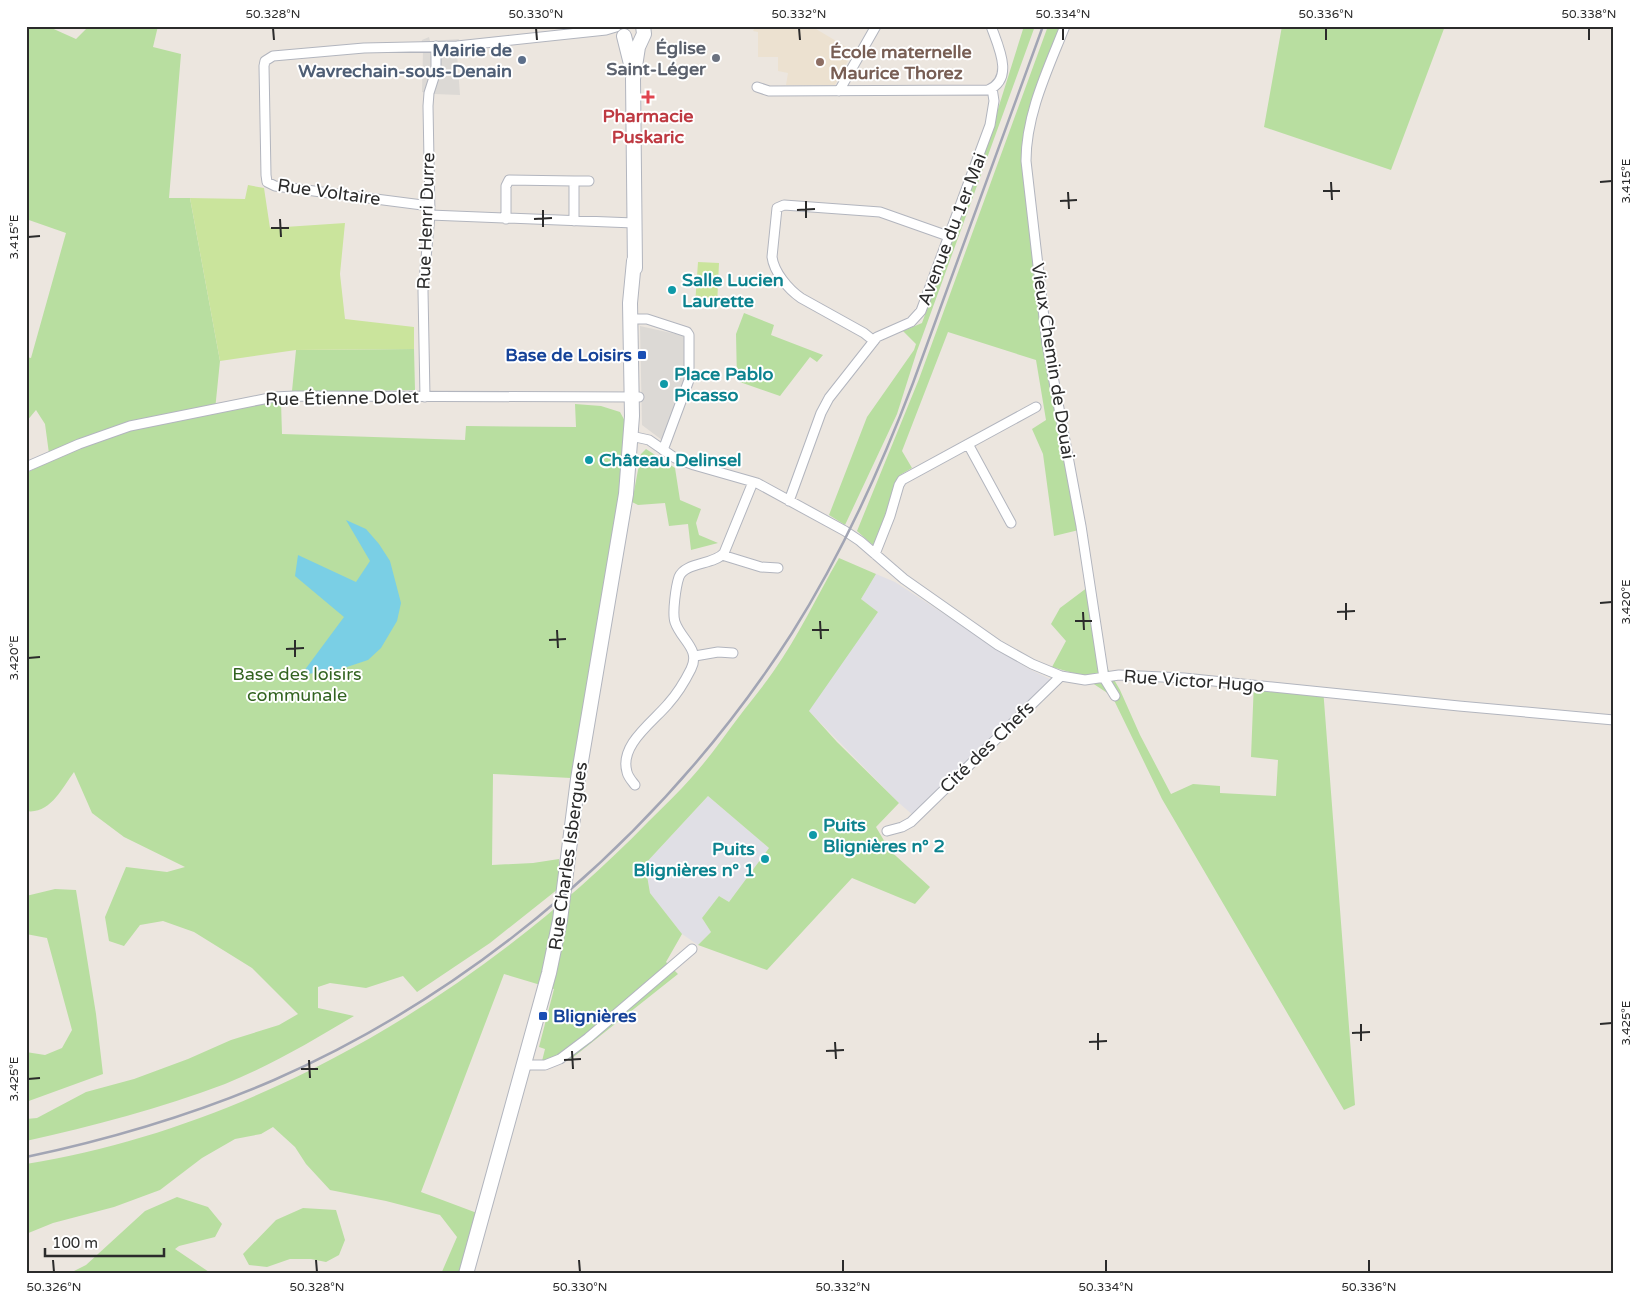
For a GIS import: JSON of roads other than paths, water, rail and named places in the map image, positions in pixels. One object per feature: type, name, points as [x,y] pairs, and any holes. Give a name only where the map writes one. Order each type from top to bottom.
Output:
[{"type":"main road","points":[[619,30],[633,41],[644,31]]},
{"type":"main road","name":"Rue Charles Isbergues","points":[[466,1274],[555,948],[577,785],[634,436],[636,397],[631,288],[634,261],[633,79],[629,51],[619,30]]},
{"type":"main road","name":"Rue Charles Isbergues","points":[[633,79],[637,50],[644,31]]},
{"type":"street","points":[[839,91],[876,26]]},
{"type":"street","points":[[758,87],[770,90],[985,91],[992,88],[1000,79],[1003,67],[991,26]]},
{"type":"street","name":"Vieux Chemin de Douai","points":[[1065,26],[1046,74],[1032,118],[1026,161],[1047,344],[1080,526],[1104,678],[1115,696]]},
{"type":"street","name":"Rue Voltaire","points":[[430,206],[275,186],[267,182],[265,61],[273,56],[364,48],[463,45],[619,30]]},
{"type":"street","name":"Rue Henri Durre","points":[[425,397],[424,286],[430,216],[428,106],[429,93],[436,71],[436,46]]},
{"type":"street","name":"Avenue du 1er Mai","points":[[789,501],[826,402],[874,341],[884,333],[911,322],[919,314],[990,125],[994,101],[992,88]]},
{"type":"street","points":[[506,219],[506,183],[508,180],[589,181]]},
{"type":"street","points":[[574,181],[574,221]]},
{"type":"street","points":[[874,341],[867,335],[800,298],[777,272],[773,265],[772,257],[777,208],[784,205],[880,212],[948,236]]},
{"type":"street","points":[[430,216],[634,223]]},
{"type":"street","points":[[633,318],[647,320],[687,332],[689,337],[689,380],[663,450]]},
{"type":"street","name":"Rue Étienne Dolet","points":[[26,467],[79,444],[130,426],[259,400],[295,396],[636,397]]},
{"type":"street","points":[[875,554],[882,540],[902,480],[1036,407]]},
{"type":"street","name":"Rue Victor Hugo","points":[[634,436],[649,440],[675,458],[694,466],[753,482],[852,536],[904,579],[998,644],[1032,664],[1060,676],[1079,680],[1124,675],[1184,678],[1614,720]]},
{"type":"street","points":[[968,444],[1011,523]]},
{"type":"street","points":[[635,786],[628,776],[626,769],[631,745],[674,697],[690,671],[695,656],[693,650],[676,626],[674,618],[678,579],[684,571],[722,555],[726,550],[753,482]]},
{"type":"street","points":[[722,555],[761,568],[778,568]]},
{"type":"street","points":[[695,656],[718,652],[732,653]]},
{"type":"street","name":"Cité des Chefs","points":[[887,831],[902,827],[911,822],[1060,676]]},
{"type":"street","points":[[524,1065],[545,1066],[560,1059],[595,1032],[692,949]]},
{"type":"water","points":[[346,520],[366,529],[390,561],[401,603],[397,621],[381,648],[368,660],[341,669],[301,675],[344,617],[295,576],[298,555],[356,582],[370,561]]},
{"type":"railway","points":[[26,1157],[121,1134],[183,1115],[274,1080],[351,1042],[426,998],[497,949],[565,894],[629,835],[689,771],[743,704],[792,633],[827,573],[859,511],[913,383],[1043,26]]},
{"type":"place","name":"Église Saint-Léger","points":[[716,58]]},
{"type":"place","name":"Mairie de Wavrechain-sous-Denain","points":[[522,60]]},
{"type":"place","name":"École maternelle Maurice Thorez","points":[[820,62]]},
{"type":"place","name":"Pharmacie Puskaric","points":[[648,97]]},
{"type":"place","name":"Salle Lucien Laurette","points":[[672,290]]},
{"type":"place","name":"Base de Loisirs","points":[[642,355]]},
{"type":"place","name":"Place Pablo Picasso","points":[[664,384]]},
{"type":"place","name":"Château Delinsel","points":[[589,460]]},
{"type":"place","name":"Puits Blignières n° 2","points":[[813,835]]},
{"type":"place","name":"Puits Blignières n° 1","points":[[765,859]]},
{"type":"place","name":"Blignières","points":[[543,1016]]},
{"type":"park label","name":"Base des loisirs communale","points":[[297,684]]}]
